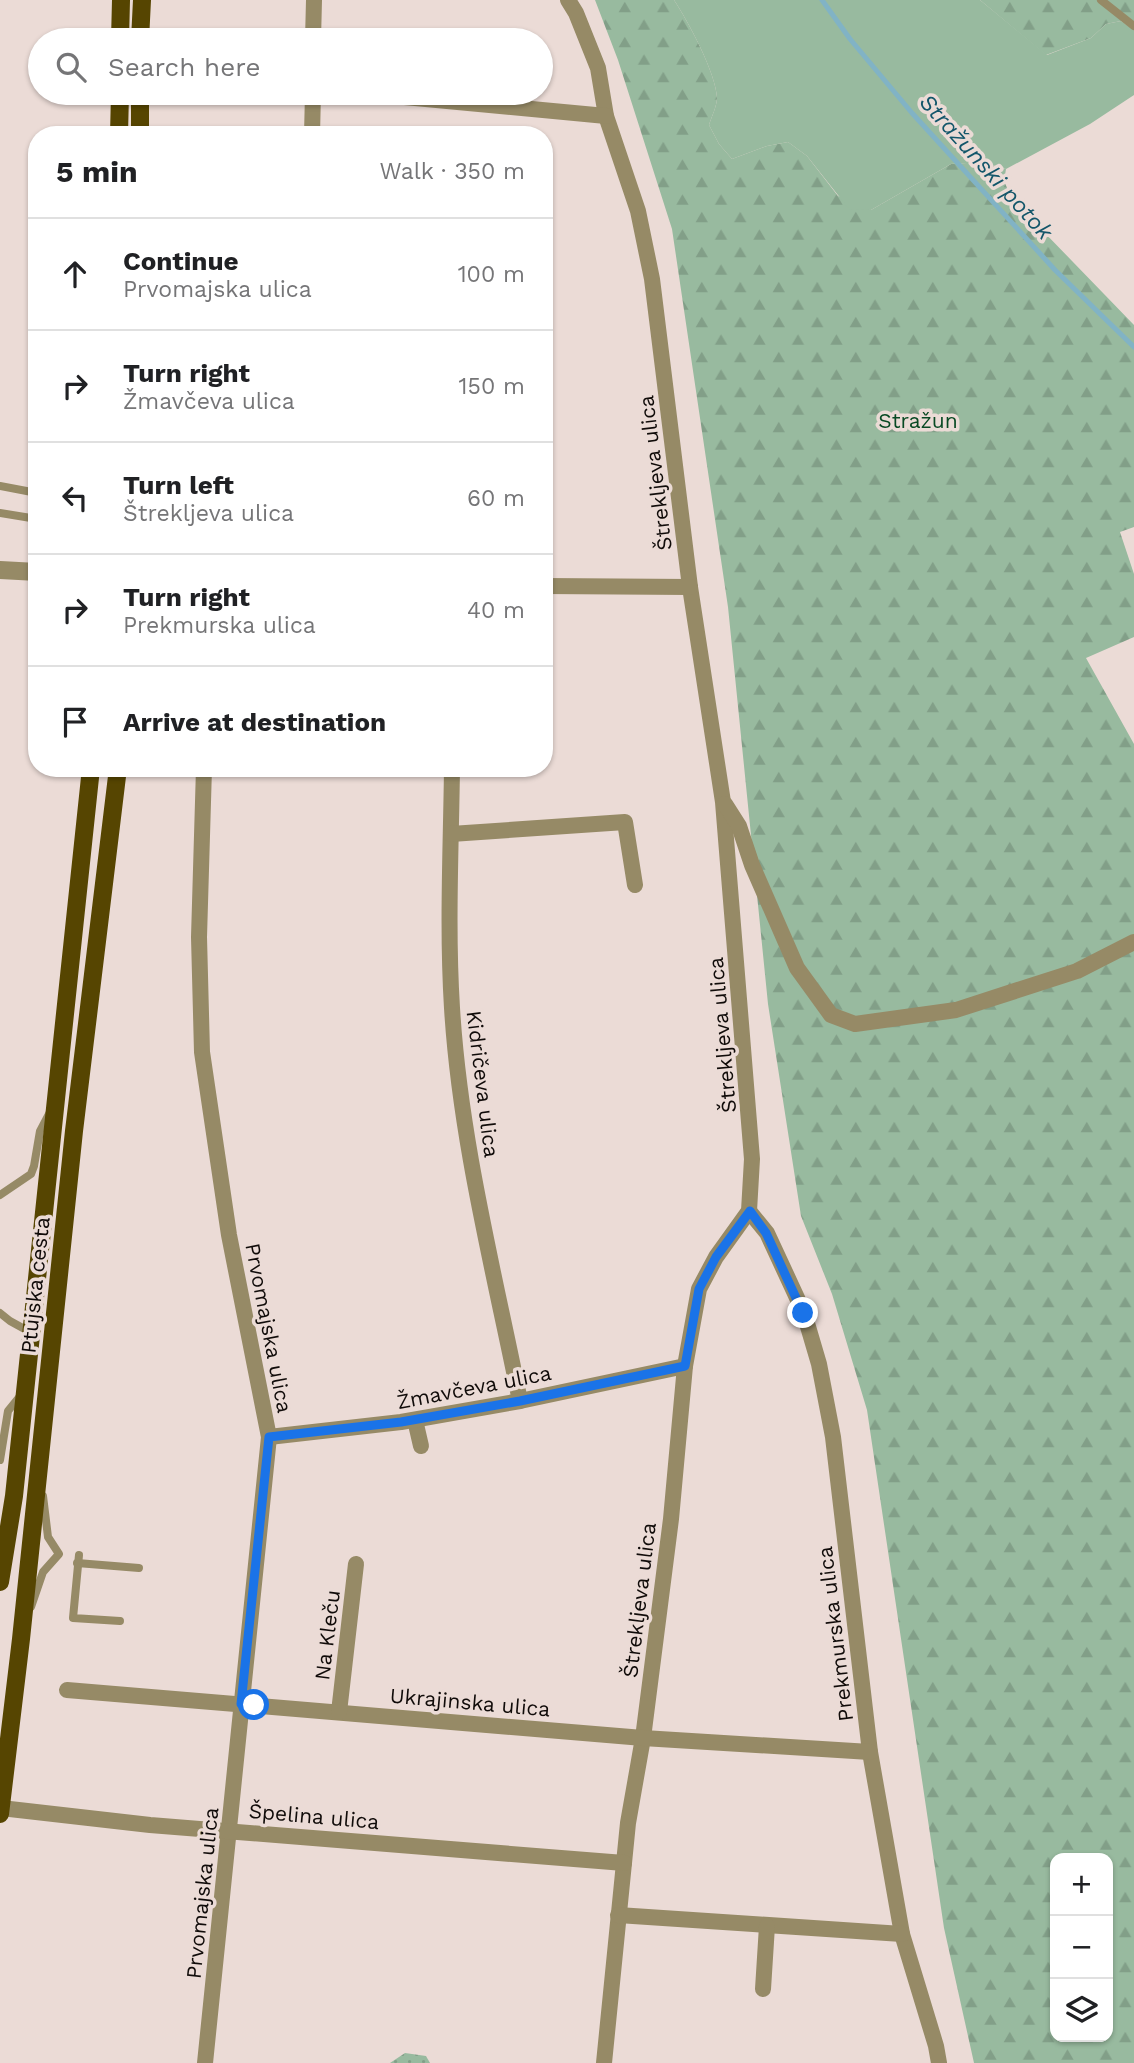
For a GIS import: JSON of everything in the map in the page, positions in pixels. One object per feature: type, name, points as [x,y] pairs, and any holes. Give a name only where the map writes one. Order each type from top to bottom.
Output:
[{"type":"main road","points":[[120,28],[121,0]]},
{"type":"main road","points":[[141,28],[142,0]]},
{"type":"main road","points":[[119,126],[120,105]]},
{"type":"main road","points":[[140,105],[140,126]]},
{"type":"main road","name":"Ptujska cesta","points":[[0,1582],[14,1496],[90,777]]},
{"type":"main road","name":"Ptujska cesta","points":[[0,1810],[117,777]]},
{"type":"street","points":[[313,28],[314,0]]},
{"type":"street","name":"Štrekljeva ulica","points":[[568,0],[598,68],[606,116],[638,211],[652,279],[690,587],[723,802],[752,1159],[750,1211],[716,1257],[699,1289],[685,1366],[671,1519],[624,1863],[604,2063]]},
{"type":"street","points":[[312,126],[313,105]]},
{"type":"street","points":[[489,105],[606,116]]},
{"type":"street","points":[[0,570],[28,572]]},
{"type":"street","points":[[553,586],[690,587]]},
{"type":"street","name":"Prvomajska ulica","points":[[204,777],[199,937],[202,1052],[227,1223],[269,1437],[205,2063]]},
{"type":"street","name":"Kidričeva ulica","points":[[452,777],[452,1010],[465,1129],[520,1401]]},
{"type":"street","points":[[723,802],[739,826],[752,865],[797,968],[831,1015],[855,1024],[956,1010],[1077,971],[1134,942]]},
{"type":"street","points":[[451,834],[625,822],[635,885]]},
{"type":"street","name":"Prekmurska ulica","points":[[750,1211],[766,1233],[803,1313],[820,1364],[833,1437],[870,1752],[902,1934],[939,2063]]},
{"type":"street","name":"Žmavčeva ulica","points":[[269,1437],[415,1420],[685,1366]]},
{"type":"street","points":[[415,1420],[421,1446]]},
{"type":"street","name":"Na Kleču","points":[[339,1712],[356,1564]]},
{"type":"street","name":"Ukrajinska ulica","points":[[67,1690],[643,1738],[870,1752]]},
{"type":"street","name":"Špelina ulica","points":[[0,1810],[150,1825],[624,1863]]},
{"type":"street","points":[[618,1915],[902,1934]]},
{"type":"street","points":[[764,1989],[767,1926]]},
{"type":"lane","points":[[1101,0],[1134,26]]},
{"type":"lane","points":[[0,486],[28,491]]},
{"type":"lane","points":[[0,513],[28,518]]},
{"type":"lane","points":[[0,1195],[31,1174],[40,1131],[56,1100]]},
{"type":"lane","points":[[0,1313],[30,1332]]},
{"type":"lane","points":[[0,1460],[8,1411],[25,1390]]},
{"type":"lane","points":[[21,1639],[43,1572],[59,1554],[45,1527],[40,1458]]},
{"type":"lane","points":[[120,1621],[73,1618],[78,1559],[139,1568]]},
{"type":"green space","name":"Stražun","points":[[595,0],[674,0],[712,75],[717,101],[709,125],[719,144],[732,159],[767,146],[788,142],[807,156],[838,196],[871,210],[951,164],[982,162],[1006,169],[1004,181],[1012,199],[1134,325],[1134,527],[1120,532],[1134,574],[1134,637],[1086,658],[1134,744],[1134,2063],[974,2063],[944,1928],[867,1410],[832,1294],[801,1216],[768,1004],[728,607],[672,229],[618,60]]},
{"type":"green space","points":[[674,0],[980,0],[1047,55],[1091,38],[1106,24],[1121,21],[1134,30],[1134,95],[1090,124],[1006,169],[982,162],[951,164],[871,210],[849,209],[807,156],[788,142],[767,146],[732,159],[719,144],[709,125],[717,98],[712,75]]},
{"type":"green space","points":[[980,0],[1134,0],[1134,30],[1121,21],[1106,24],[1091,38],[1046,55]]},
{"type":"green space","points":[[405,2053],[426,2056],[430,2063],[390,2063]]},
{"type":"waterway","name":"Stražunski potok","points":[[822,0],[850,39],[912,113],[1055,270],[1134,347]]},
{"type":"route","points":[[254,1705],[241,1704],[269,1437],[401,1422],[520,1401],[685,1366],[699,1289],[716,1257],[750,1211],[766,1233],[803,1313]]}]
